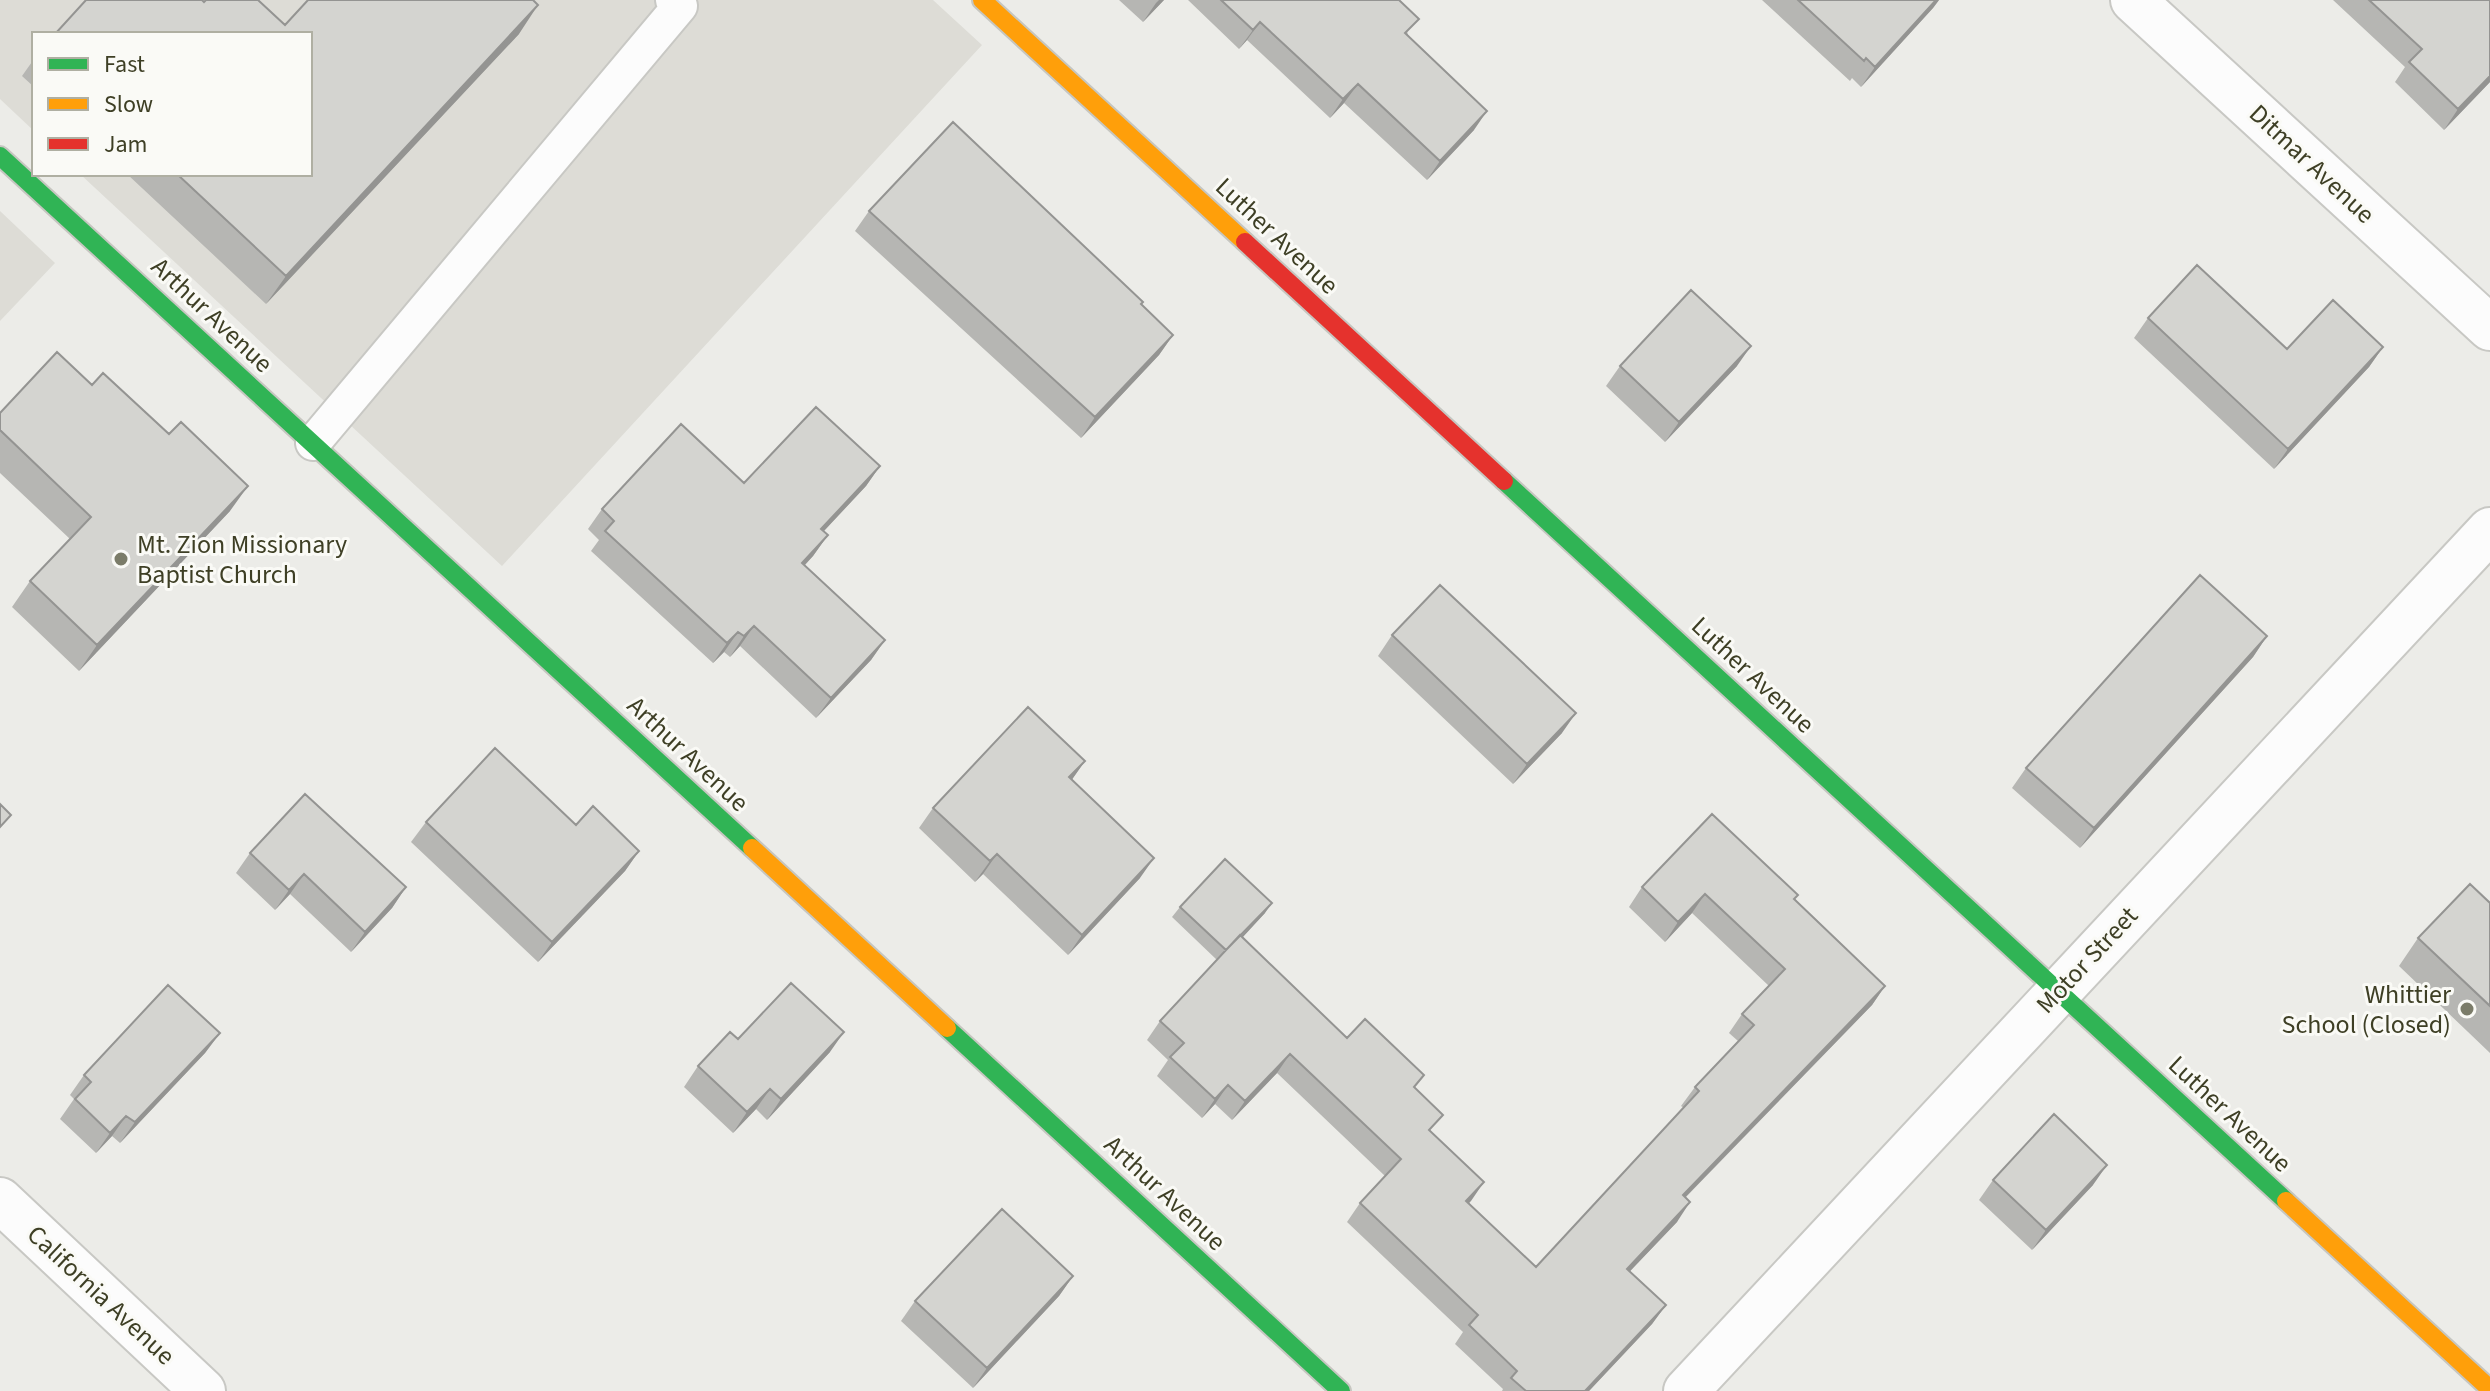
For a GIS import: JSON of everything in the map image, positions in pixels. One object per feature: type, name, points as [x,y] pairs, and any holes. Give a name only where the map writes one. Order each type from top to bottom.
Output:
[{"type":"street","name":"Luther Avenue","points":[[982,0],[2490,1389]]},
{"type":"street","name":"Ditmar Avenue","points":[[2133,0],[2490,328]]},
{"type":"street","name":"Arthur Avenue","points":[[0,156],[1341,1391]]},
{"type":"street","name":"Motor Street","points":[[1686,1391],[2490,530]]},
{"type":"street","name":"California Avenue","points":[[0,1200],[203,1391]]},
{"type":"lane","points":[[313,443],[680,6],[673,0]]},
{"type":"shaded area","points":[[0,0],[933,0],[982,45],[502,566],[82,176],[312,176],[312,32],[32,32],[32,129],[0,99]]},
{"type":"shaded area","points":[[0,211],[55,263],[0,321]]},
{"type":"building","points":[[86,0],[258,0],[285,25],[308,0],[533,0],[538,5],[286,276],[179,176],[312,176],[312,32],[57,32]]},
{"type":"building","points":[[1221,0],[1399,0],[1419,19],[1405,33],[1487,111],[1440,161],[1358,84],[1343,99],[1260,22],[1253,30]]},
{"type":"building","points":[[1798,0],[1936,0],[1875,67],[1866,58],[1864,61]]},
{"type":"building","points":[[2369,0],[2490,0],[2490,76],[2458,109],[2409,62],[2422,49]]},
{"type":"building","points":[[953,122],[1143,302],[1141,304],[1173,335],[1095,417],[869,211]]},
{"type":"building","points":[[2197,265],[2287,349],[2333,300],[2383,347],[2288,449],[2148,318]]},
{"type":"building","points":[[1691,290],[1751,346],[1679,422],[1620,366]]},
{"type":"building","points":[[57,352],[92,385],[103,373],[169,434],[181,422],[248,486],[97,645],[30,581],[91,517],[0,430],[0,413]]},
{"type":"building","points":[[816,407],[880,466],[821,529],[828,535],[802,563],[885,640],[831,698],[754,626],[744,636],[738,632],[727,643],[605,531],[614,521],[602,509],[681,424],[744,483]]},
{"type":"building","points":[[2200,575],[2267,636],[2094,828],[2026,768]]},
{"type":"building","points":[[1440,585],[1576,713],[1527,764],[1392,635]]},
{"type":"building","points":[[1028,707],[1085,761],[1069,777],[1154,858],[1082,935],[997,854],[990,861],[933,808]]},
{"type":"building","points":[[495,748],[576,825],[593,806],[639,851],[552,942],[426,822]]},
{"type":"building","points":[[305,794],[406,887],[365,932],[304,874],[289,890],[250,853]]},
{"type":"building","points":[[0,804],[11,815],[0,827]]},
{"type":"building","points":[[1712,814],[1798,895],[1794,899],[1885,986],[1683,1195],[1690,1202],[1627,1269],[1666,1305],[1585,1391],[1526,1391],[1511,1378],[1517,1371],[1469,1325],[1478,1315],[1360,1203],[1401,1159],[1290,1054],[1245,1101],[1228,1085],[1215,1099],[1170,1057],[1184,1043],[1160,1021],[1240,935],[1347,1038],[1365,1019],[1424,1075],[1414,1087],[1443,1115],[1429,1130],[1484,1182],[1466,1201],[1536,1267],[1699,1091],[1695,1087],[1754,1025],[1742,1014],[1785,969],[1705,894],[1678,922],[1642,887]]},
{"type":"building","points":[[1225,859],[1272,903],[1226,950],[1180,907]]},
{"type":"building","points":[[2470,884],[2490,903],[2490,1006],[2418,938]]},
{"type":"building","points":[[791,983],[844,1032],[781,1099],[770,1089],[747,1112],[698,1066],[730,1032],[738,1039]]},
{"type":"building","points":[[168,985],[220,1033],[135,1122],[126,1116],[110,1133],[75,1099],[91,1082],[84,1075]]},
{"type":"building","points":[[2054,1114],[2107,1165],[2046,1230],[1993,1180]]},
{"type":"building","points":[[1002,1209],[1073,1276],[987,1368],[915,1301]]},
{"type":"traffic: fast","points":[[0,156],[752,848]]},
{"type":"traffic: fast","points":[[1504,481],[2286,1201]]},
{"type":"traffic: fast","points":[[947,1028],[1341,1391]]},
{"type":"traffic: slow","points":[[982,0],[1245,242]]},
{"type":"traffic: slow","points":[[752,848],[947,1028]]},
{"type":"traffic: slow","points":[[2286,1201],[2490,1389]]},
{"type":"traffic: jam","points":[[1245,242],[1504,481]]},
{"type":"place","name":"Mt. Zion Missionary Baptist Church","points":[[121,559]]},
{"type":"place","name":"Whittier School (Closed)","points":[[2467,1009]]}]
